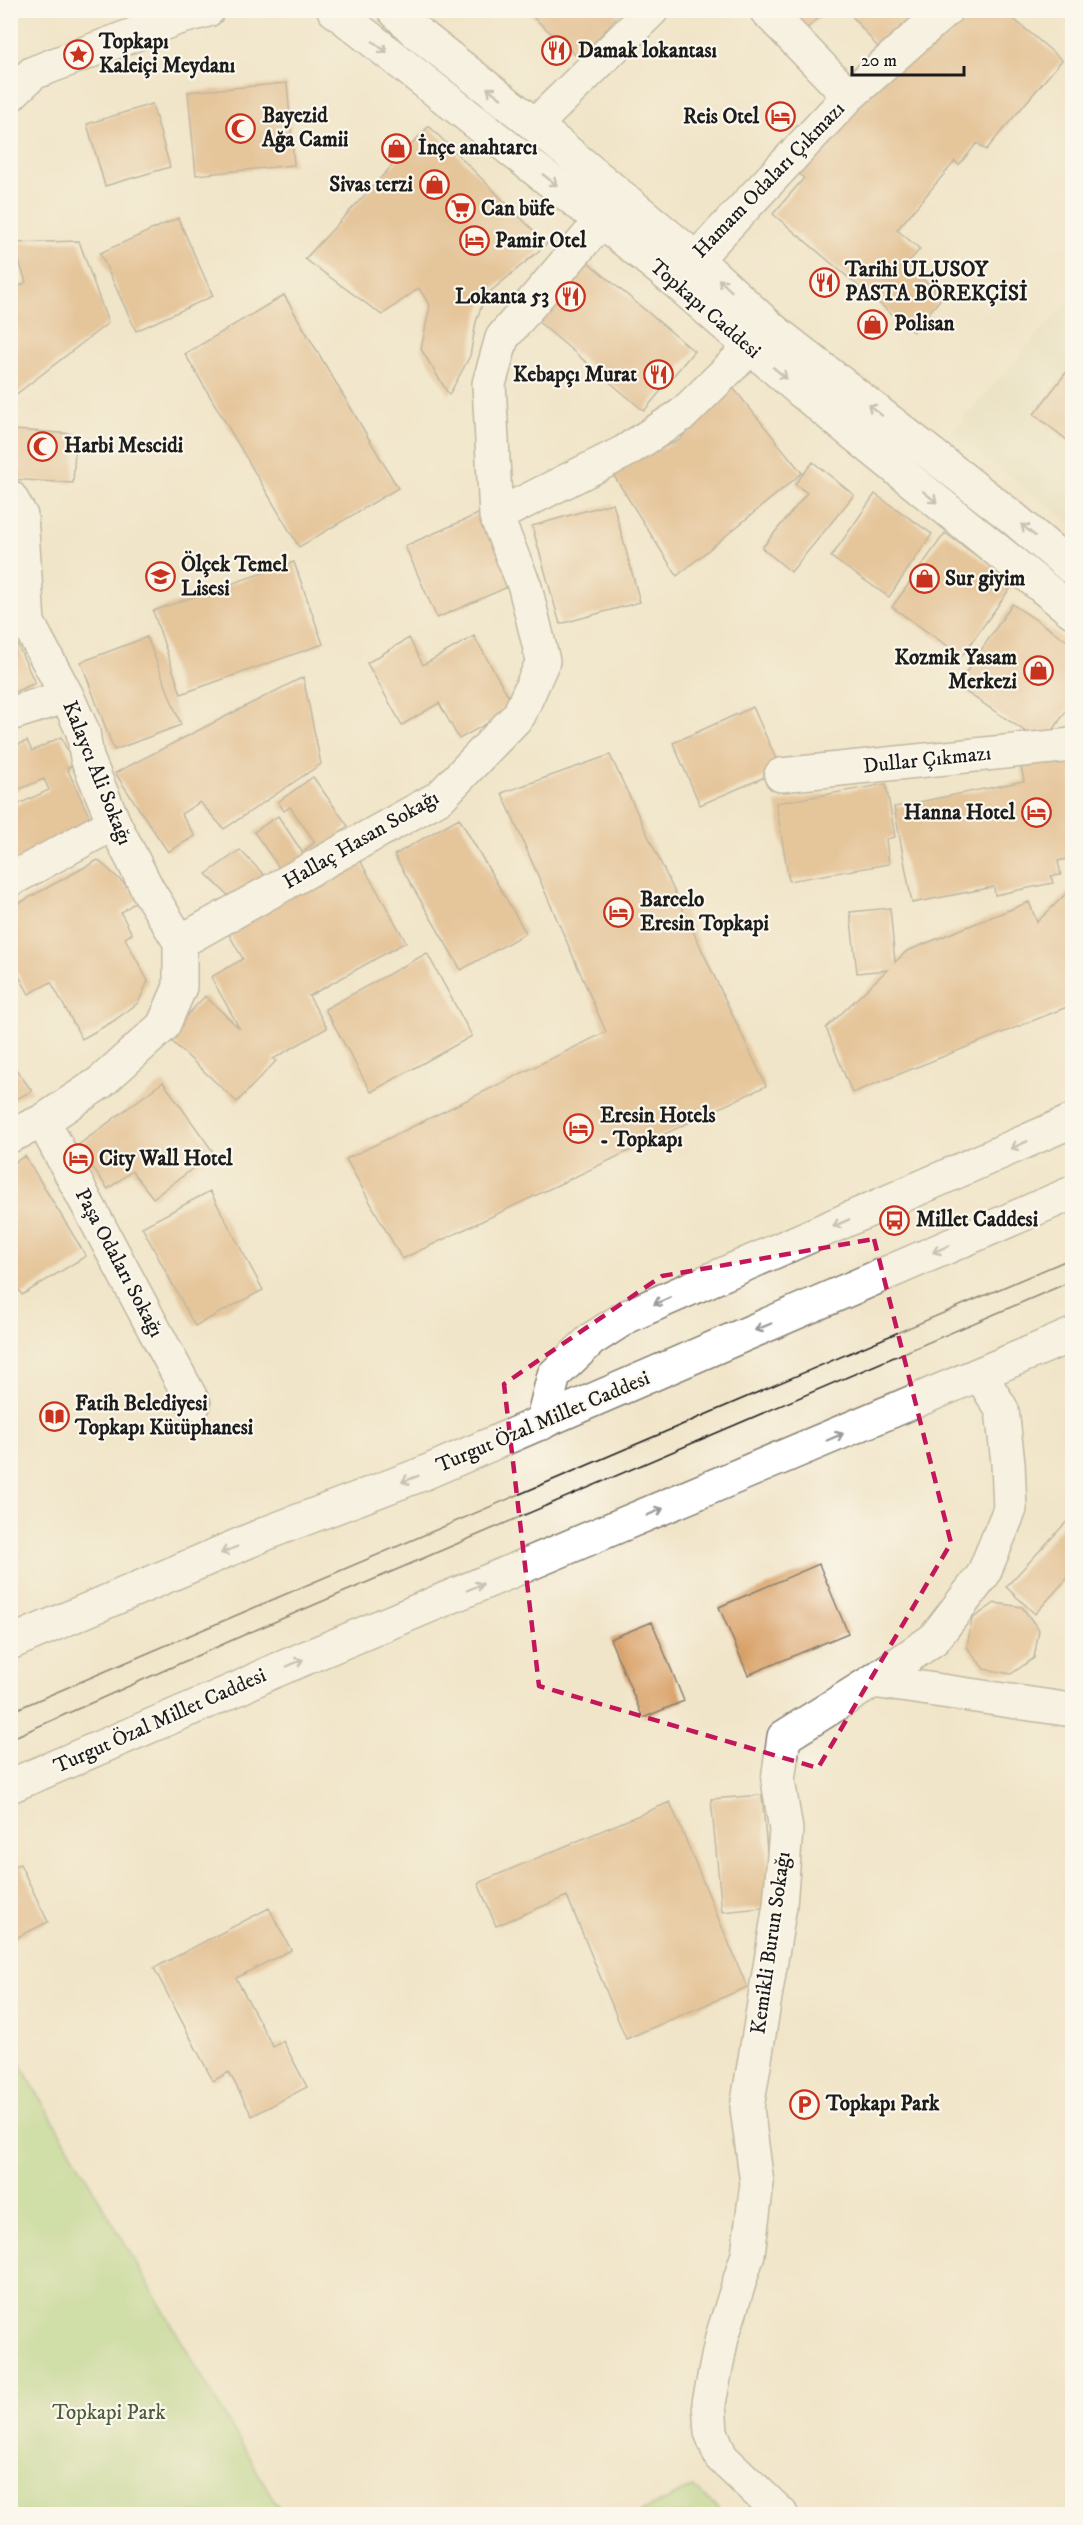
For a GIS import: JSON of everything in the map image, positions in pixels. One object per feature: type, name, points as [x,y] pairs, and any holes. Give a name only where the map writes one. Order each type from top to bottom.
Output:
[{"type":"street","points":[[10,95],[33,73],[176,19],[208,10]]},
{"type":"street","name":"Topkapı Caddesi","points":[[334,10],[601,220],[685,269]]},
{"type":"street","name":"Topkapı Caddesi","points":[[394,10],[415,31],[535,125],[685,269],[956,518],[1072,611]]},
{"type":"street","points":[[766,10],[849,96]]},
{"type":"street","name":"Hamam Odaları Çıkmazı","points":[[685,269],[830,119],[849,96],[946,10]]},
{"type":"street","points":[[535,125],[642,14]]},
{"type":"street","name":"Hallaç Hasan Sokağı","points":[[180,942],[440,797],[519,715],[543,661],[525,587],[496,516],[489,384],[502,338],[601,220]]},
{"type":"street","points":[[496,516],[624,452],[683,414],[761,339]]},
{"type":"street","name":"Topkapı Caddesi","points":[[761,339],[1013,518],[1072,568]]},
{"type":"street","points":[[10,497],[21,516],[19,615]]},
{"type":"street","name":"Kalaycı Ali Sokağı","points":[[19,615],[67,696],[83,732],[87,758],[114,823],[148,890],[180,942]]},
{"type":"street","points":[[10,714],[67,696]]},
{"type":"street","name":"Dullar Çıkmazı","points":[[781,775],[1072,745]]},
{"type":"street","points":[[10,880],[114,823]]},
{"type":"street","points":[[10,1136],[43,1121],[101,1082],[163,1026],[180,987],[180,942]]},
{"type":"street","name":"Paşa Odaları Sokağı","points":[[43,1121],[194,1404]]},
{"type":"street","points":[[542,1423],[554,1375],[592,1339],[628,1316],[1072,1121]]},
{"type":"street","name":"Turgut Özal Millet Caddesi","points":[[10,1643],[272,1531],[422,1474],[1072,1193]]},
{"type":"street","name":"Turgut Özal Millet Caddesi","points":[[10,1786],[239,1689],[264,1675],[981,1376],[1072,1335]]},
{"type":"street","name":"Kemikli Burun Sokağı","points":[[781,2514],[721,2457],[711,2432],[709,2403],[722,2337],[748,2254],[757,2183],[747,2108],[780,1905],[786,1830],[778,1780],[784,1737],[934,1639],[983,1575],[1010,1509],[1002,1410],[981,1376]]},
{"type":"street","points":[[873,1681],[1072,1710]]},
{"type":"highlighted area","points":[[874,1239],[951,1543],[818,1768],[539,1686],[504,1384],[662,1276]]},
{"type":"shaded area","points":[[1072,296],[1072,524],[951,433]]},
{"type":"green space","name":"Topkapi Park","points":[[11,2048],[282,2514],[11,2513]]},
{"type":"green space","points":[[693,2487],[726,2514],[637,2514]]},
{"type":"building","points":[[525,10],[623,10],[580,59]]},
{"type":"building","points":[[787,10],[828,10],[805,30]]},
{"type":"building","points":[[847,10],[928,10],[881,51]]},
{"type":"building","points":[[964,10],[1003,10],[1062,60],[986,150],[977,143],[959,165],[955,161],[897,230],[920,249],[906,265],[943,296],[913,332],[773,214],[804,178],[793,169],[865,83],[947,31]]},
{"type":"building","points":[[1059,10],[1072,10],[1072,24]]},
{"type":"building","name":"Bayezid Ağa Camii","points":[[287,83],[294,165],[196,175],[188,92]]},
{"type":"building","points":[[152,104],[170,167],[105,186],[87,124]]},
{"type":"building","points":[[429,126],[547,244],[485,296],[476,322],[470,356],[449,395],[421,349],[430,306],[419,288],[382,315],[305,259]]},
{"type":"building","points":[[178,218],[213,296],[136,331],[100,253]]},
{"type":"building","points":[[79,241],[108,323],[10,399],[10,293],[26,282],[13,243]]},
{"type":"building","points":[[584,259],[694,351],[644,411],[535,319]]},
{"type":"building","points":[[284,295],[398,488],[299,547],[185,354]]},
{"type":"building","points":[[1072,365],[1072,444],[1034,414]]},
{"type":"building","points":[[726,379],[802,473],[677,576],[611,471],[680,440]]},
{"type":"building","name":"Harbi Mescidi","points":[[13,430],[76,434],[73,483],[10,479]]},
{"type":"building","points":[[813,462],[854,495],[791,572],[762,548],[807,493],[795,484]]},
{"type":"building","points":[[875,494],[932,534],[889,597],[831,557]]},
{"type":"building","points":[[613,503],[640,602],[560,624],[532,526]]},
{"type":"building","points":[[485,511],[517,583],[437,618],[405,546]]},
{"type":"building","points":[[945,533],[1014,583],[962,656],[892,607]]},
{"type":"building","points":[[294,562],[323,644],[181,694],[153,611]]},
{"type":"building","points":[[1012,604],[1072,644],[1072,702],[1044,744],[957,686]]},
{"type":"building","points":[[10,628],[35,683],[10,694]]},
{"type":"building","points":[[474,636],[515,708],[459,739],[439,703],[402,725],[367,663],[409,638],[423,665]]},
{"type":"building","points":[[147,637],[181,725],[114,750],[81,662]]},
{"type":"building","points":[[303,677],[321,764],[224,829],[200,802],[181,814],[195,836],[168,852],[115,773]]},
{"type":"building","points":[[753,707],[781,770],[700,805],[673,743]]},
{"type":"building","points":[[61,737],[74,765],[67,768],[93,825],[10,874],[10,808],[49,790],[44,779],[10,793],[10,748],[27,741],[32,751]]},
{"type":"building","points":[[1072,751],[1072,858],[1058,861],[1061,875],[1051,876],[1053,883],[995,895],[994,887],[912,903],[894,807],[1024,781],[1020,762]]},
{"type":"building","name":"Barcelo Eresin Topkapi","points":[[610,755],[766,1086],[402,1259],[346,1159],[606,1032],[502,793]]},
{"type":"building","points":[[313,777],[348,826],[340,832],[343,836],[314,863],[305,850],[315,842],[290,807],[284,811],[278,802]]},
{"type":"building","points":[[886,784],[895,837],[886,839],[889,864],[789,881],[776,803]]},
{"type":"building","points":[[278,816],[307,859],[284,875],[254,832]]},
{"type":"building","points":[[459,818],[526,933],[461,970],[394,855]]},
{"type":"building","points":[[240,850],[269,880],[233,900],[206,874]]},
{"type":"building","points":[[358,857],[406,942],[309,996],[327,1028],[273,1059],[276,1061],[237,1102],[167,1037],[205,996],[240,1029],[211,977],[243,959],[227,931]]},
{"type":"building","points":[[98,860],[140,898],[121,913],[132,934],[125,938],[148,981],[138,1003],[112,1022],[82,1039],[51,982],[29,994],[10,960],[10,908]]},
{"type":"building","points":[[1072,888],[1072,1005],[852,1093],[826,1028],[887,970],[857,973],[850,912],[890,908],[895,962],[907,951],[1029,902],[1037,922]]},
{"type":"building","points":[[427,953],[472,1036],[371,1092],[325,1009]]},
{"type":"building","points":[[10,1061],[32,1091],[10,1102]]},
{"type":"building","points":[[163,1082],[214,1153],[153,1198],[132,1171],[108,1189],[77,1146]]},
{"type":"building","points":[[25,1156],[86,1256],[22,1295],[10,1275],[10,1165]]},
{"type":"building","points":[[210,1191],[263,1290],[195,1326],[142,1227]]},
{"type":"building","points":[[1072,1516],[1072,1573],[1035,1614],[1006,1587]]},
{"type":"building","points":[[819,1564],[848,1633],[748,1675],[719,1607]]},
{"type":"building","points":[[995,1603],[1022,1607],[1039,1630],[1034,1658],[1011,1674],[984,1669],[967,1647],[972,1619]]},
{"type":"building","points":[[652,1622],[684,1701],[643,1718],[610,1639]]},
{"type":"building","points":[[762,1795],[772,1907],[722,1912],[711,1799]]},
{"type":"building","points":[[670,1802],[747,1987],[626,2039],[567,1896],[496,1926],[478,1883]]},
{"type":"building","points":[[20,1864],[48,1922],[10,1941],[10,1868]]},
{"type":"building","points":[[269,1908],[291,1950],[236,1978],[273,2047],[283,2041],[307,2087],[252,2116],[229,2072],[213,2081],[154,1968]]},
{"type":"tram line","points":[[10,1712],[1072,1258]]},
{"type":"tram line","points":[[10,1739],[246,1634],[1072,1281]]},
{"type":"place","name":"Damak lokantası","points":[[557,51]]},
{"type":"place","name":"Topkapı Kaleiçi Meydanı","points":[[78,54]]},
{"type":"place","name":"Reis Otel","points":[[780,117]]},
{"type":"place","name":"Bayezid Ağa Camii","points":[[241,128]]},
{"type":"place","name":"İnçe anahtarcı","points":[[397,148]]},
{"type":"place","name":"Sivas terzi","points":[[434,185]]},
{"type":"place","name":"Can büfe","points":[[460,209]]},
{"type":"place","name":"Pamir Otel","points":[[474,241]]},
{"type":"place","name":"Tarihi ULUSOY PASTA BÖREKÇİSİ","points":[[824,282]]},
{"type":"place","name":"Lokanta 53","points":[[570,297]]},
{"type":"place","name":"Polisan","points":[[873,324]]},
{"type":"place","name":"Kebapçı Murat","points":[[658,375]]},
{"type":"place","name":"Harbi Mescidi","points":[[43,446]]},
{"type":"place","name":"Ölçek Temel Lisesi","points":[[160,577]]},
{"type":"place","name":"Sur giyim","points":[[924,579]]},
{"type":"place","name":"Kozmik Yasam Merkezi","points":[[1038,670]]},
{"type":"place","name":"Hanna Hotel","points":[[1036,813]]},
{"type":"place","name":"Barcelo Eresin Topkapi","points":[[619,912]]},
{"type":"place","name":"Eresin Hotels - Topkapı","points":[[579,1128]]},
{"type":"place","name":"City Wall Hotel","points":[[78,1159]]},
{"type":"place","name":"Millet Caddesi","points":[[895,1220]]},
{"type":"place","name":"Fatih Belediyesi Topkapı Kütüphanesi","points":[[54,1416]]},
{"type":"place","name":"Topkapı Park","points":[[805,2104]]}]
